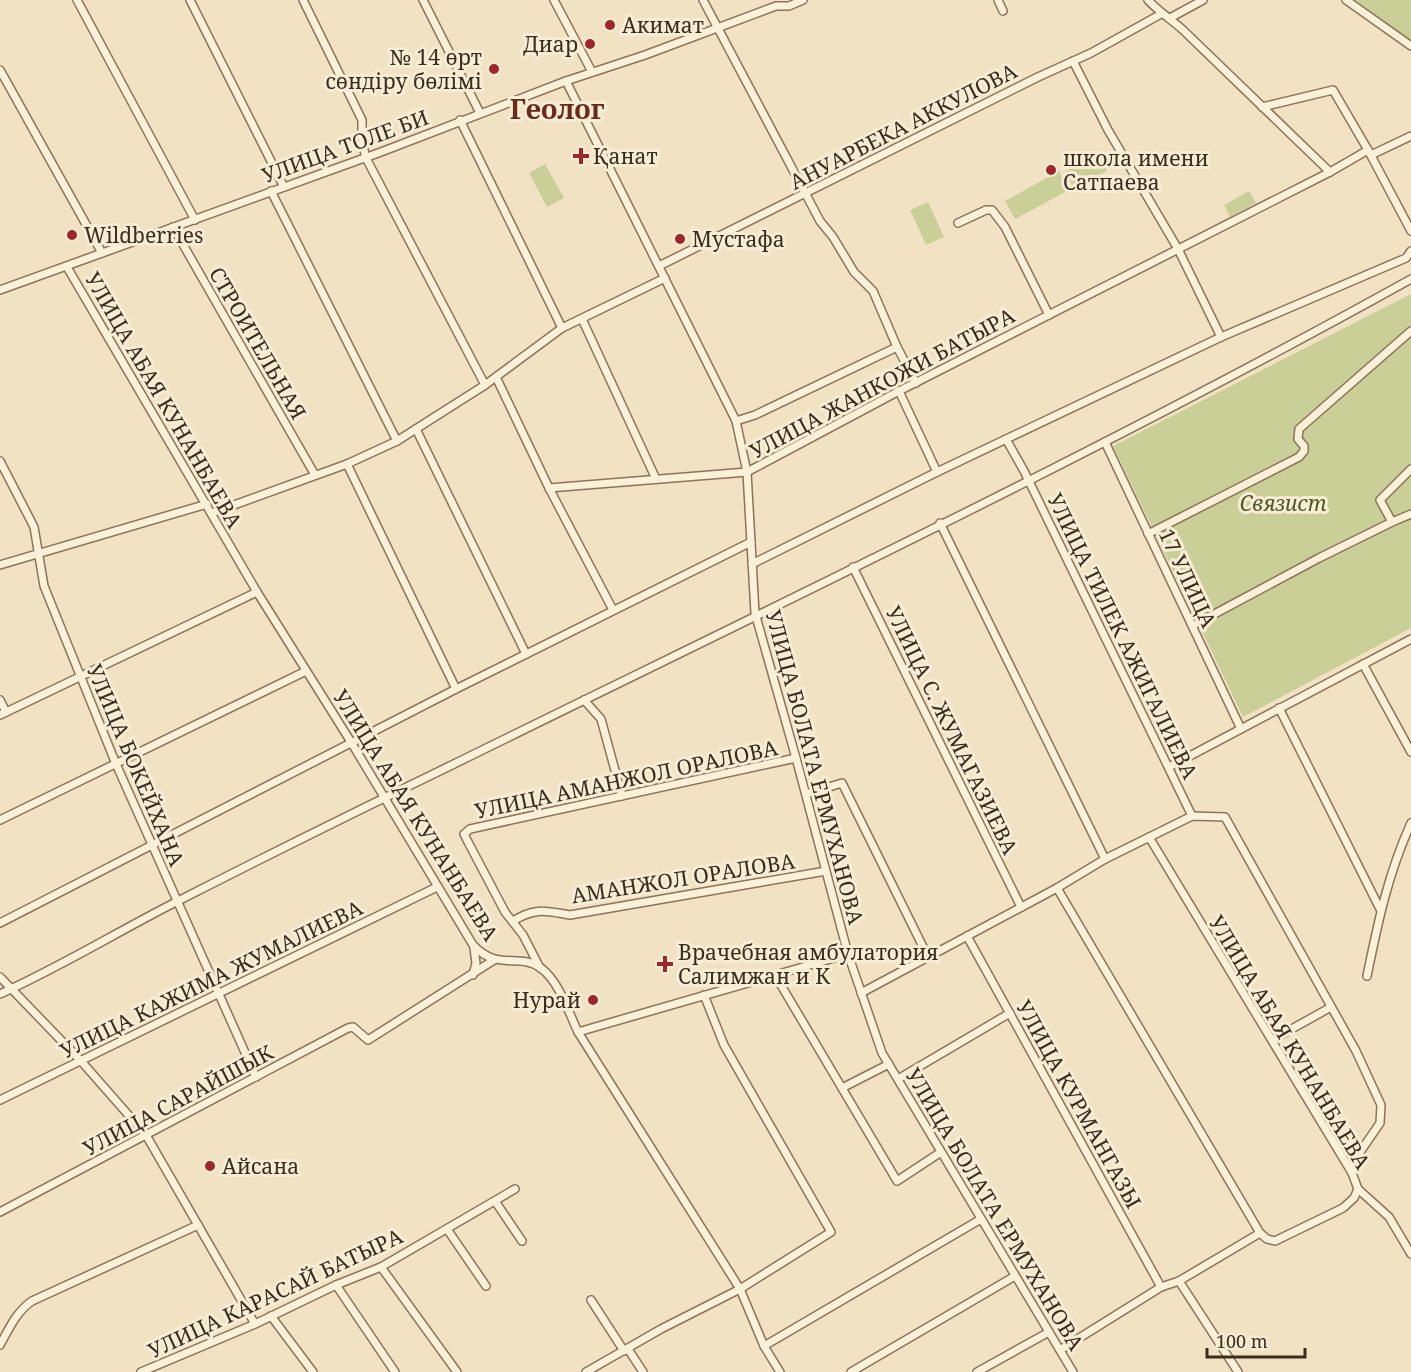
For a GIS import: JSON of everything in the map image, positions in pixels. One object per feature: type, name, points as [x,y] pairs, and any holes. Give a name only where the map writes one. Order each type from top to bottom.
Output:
[{"type":"street","points":[[77,0],[195,220]]},
{"type":"street","points":[[190,0],[284,187]]},
{"type":"street","points":[[303,0],[362,120],[362,142],[366,158],[484,385]]},
{"type":"street","points":[[423,0],[480,113]]},
{"type":"street","points":[[554,0],[592,72]]},
{"type":"street","points":[[704,0],[820,221],[833,237],[854,272],[873,291],[916,382]]},
{"type":"street","name":"УЛИЦА ТОЛЕ БИ","points":[[0,290],[366,158],[566,81],[776,6],[789,6],[803,0]]},
{"type":"street","points":[[998,0],[1003,11]]},
{"type":"street","points":[[1148,0],[1161,14],[1170,18],[1330,172]]},
{"type":"street","points":[[1170,18],[1203,0]]},
{"type":"street","points":[[1346,0],[1411,46]]},
{"type":"street","name":"АНУАРБЕКА АККУЛОВА","points":[[659,266],[1073,61],[1161,14]]},
{"type":"street","points":[[1073,61],[1108,130],[1178,249],[1221,337]]},
{"type":"street","points":[[0,70],[102,253]]},
{"type":"street","name":"УЛИЦА БОЛАТА ЕРМУХАНОВА","points":[[566,81],[736,421],[747,472],[756,617],[848,954],[882,1053],[1073,1372]]},
{"type":"street","points":[[1262,107],[1333,90],[1370,152],[1410,229]]},
{"type":"street","points":[[460,120],[562,328]]},
{"type":"street","name":"УЛИЦА ЖАНКОЖИ БАТЫРА","points":[[549,488],[747,472],[916,382],[1330,172],[1370,152],[1411,136]]},
{"type":"street","points":[[271,191],[397,441]]},
{"type":"street","points":[[958,223],[986,210],[992,210],[1005,227],[1049,315]]},
{"type":"street","name":"СТРОИТЕЛЬНАЯ","points":[[173,227],[315,475]]},
{"type":"street","points":[[752,564],[937,472],[1221,337],[1406,258],[1411,251]]},
{"type":"street","name":"УЛИЦА АБАЯ КУНАНБАЕВА","points":[[67,267],[257,592],[351,742],[473,945],[481,954],[494,960],[528,962],[540,968]]},
{"type":"street","points":[[212,513],[347,465],[397,441],[496,377],[562,328],[665,278]]},
{"type":"street","points":[[0,994],[176,902],[384,798],[756,617],[1106,442],[1292,345],[1411,279]]},
{"type":"street","points":[[582,319],[656,479]]},
{"type":"street","points":[[1148,534],[1299,457],[1304,451],[1298,434],[1299,429],[1411,332]]},
{"type":"street","points":[[736,421],[755,415],[897,346]]},
{"type":"street","points":[[496,377],[549,488],[613,610]]},
{"type":"street","points":[[899,391],[937,472]]},
{"type":"street","points":[[416,429],[526,654]]},
{"type":"street","name":"УЛИЦА ТИЛЕК АЖИГАЛИЕВА","points":[[1006,439],[1029,481],[1192,816]]},
{"type":"street","name":"17 УЛИЦА","points":[[1106,442],[1241,729]]},
{"type":"street","name":"УЛИЦА БОКЕЙХАНА","points":[[0,461],[34,527],[44,586],[116,764],[256,1077]]},
{"type":"street","points":[[347,465],[456,689]]},
{"type":"street","points":[[1392,522],[1380,500],[1411,469]]},
{"type":"street","points":[[0,565],[207,504]]},
{"type":"street","points":[[1192,626],[1319,558],[1411,514]]},
{"type":"street","points":[[940,523],[1105,859]]},
{"type":"street","points":[[0,923],[351,742],[751,542]]},
{"type":"street","name":"УЛИЦА С. ЖУМАГАЗИЕВА","points":[[853,567],[1021,907]]},
{"type":"street","points":[[0,700],[3,714],[257,592]]},
{"type":"street","points":[[1168,767],[1411,639]]},
{"type":"street","points":[[1363,664],[1411,752]]},
{"type":"street","points":[[0,820],[306,670]]},
{"type":"street","points":[[584,700],[601,719],[622,796]]},
{"type":"street","points":[[1279,708],[1380,909]]},
{"type":"street","name":"УЛИЦА АМАНЖОЛ ОРАЛОВА","points":[[513,921],[505,912],[464,834],[470,829],[796,759]]},
{"type":"street","points":[[806,794],[842,783],[928,957]]},
{"type":"street","points":[[861,993],[1057,888],[1105,859],[1192,816],[1226,817],[1356,1052],[1381,1105],[1380,1123],[1356,1158],[1352,1173]]},
{"type":"street","points":[[1367,976],[1380,909],[1399,850],[1411,823]]},
{"type":"street","name":"УЛИЦА АБАЯ КУНАНБАЕВА","points":[[1149,837],[1352,1173],[1358,1189],[1354,1198],[1343,1209],[1275,1241],[1267,1239],[1260,1233]]},
{"type":"street","name":"АМАНЖОЛ ОРАЛОВА","points":[[513,921],[525,913],[540,910],[570,915],[826,871]]},
{"type":"street","name":"УЛИЦА КАЖИМА ЖУМАЛИЕВА","points":[[0,1100],[437,887]]},
{"type":"street","points":[[1057,888],[1260,1233],[1179,1281],[1161,1287],[1060,1350]]},
{"type":"street","points":[[513,921],[524,935],[540,968],[560,994],[578,1032],[740,1289],[764,1346],[780,1372]]},
{"type":"street","name":"УЛИЦА КУРМАНГАЗЫ","points":[[967,936],[1161,1287]]},
{"type":"street","points":[[473,945],[476,963],[473,975]]},
{"type":"street","points":[[578,1032],[848,954]]},
{"type":"street","points":[[473,975],[494,960]]},
{"type":"street","name":"УЛИЦА САРАЙШЫК","points":[[0,1212],[348,1028],[358,1029],[368,1040],[473,975]]},
{"type":"street","points":[[775,975],[897,1181],[941,1152]]},
{"type":"street","points":[[0,976],[81,1061],[146,1135],[255,1324]]},
{"type":"street","points":[[586,1372],[661,1329],[740,1289],[831,1232],[724,1045],[704,995]]},
{"type":"street","points":[[1272,1041],[1331,1007]]},
{"type":"street","points":[[898,1079],[1010,1013]]},
{"type":"street","points":[[842,1088],[889,1064]]},
{"type":"street","name":"УЛИЦА КАРАСАЙ БАТЫРА","points":[[141,1372],[152,1370],[336,1285],[381,1267],[515,1189]]},
{"type":"street","points":[[1358,1189],[1389,1217],[1411,1254]]},
{"type":"street","points":[[495,1201],[522,1241]]},
{"type":"street","points":[[764,1346],[981,1219]]},
{"type":"street","points":[[0,1346],[18,1314],[32,1301],[198,1225]]},
{"type":"street","points":[[447,1229],[486,1286]]},
{"type":"street","points":[[381,1267],[457,1372]]},
{"type":"street","points":[[850,1372],[1016,1276]]},
{"type":"street","points":[[1179,1281],[1238,1372]]},
{"type":"street","points":[[336,1285],[395,1372]]},
{"type":"street","points":[[591,1300],[643,1372]]},
{"type":"street","points":[[270,1316],[313,1372]]},
{"type":"street","points":[[977,1372],[1049,1332]]},
{"type":"green space","points":[[1355,0],[1411,0],[1411,43]]},
{"type":"green space","points":[[1098,154],[1107,171],[1074,189],[1065,172]]},
{"type":"green space","points":[[545,164],[564,198],[547,207],[529,173]]},
{"type":"green space","points":[[1059,171],[1069,190],[1015,219],[1005,201]]},
{"type":"green space","points":[[1249,191],[1256,203],[1230,217],[1224,205]]},
{"type":"green space","points":[[928,202],[944,237],[926,245],[910,210]]},
{"type":"green space","name":"Связист","points":[[1411,294],[1411,628],[1243,717],[1113,446]]},
{"type":"place","name":"Акимат","points":[[610,25]]},
{"type":"place","name":"Диар","points":[[590,44]]},
{"type":"place","name":"№ 14 өрт сөндіру бөлімі","points":[[494,69]]},
{"type":"place","name":"Қанат","points":[[581,156]]},
{"type":"place","name":"школа имени Сатпаева","points":[[1051,170]]},
{"type":"place","name":"Wildberries","points":[[72,235]]},
{"type":"place","name":"Мустафа","points":[[680,239]]},
{"type":"place","name":"Врачебная амбулатория Салимжан и К","points":[[665,964]]},
{"type":"place","name":"Нурай","points":[[593,1000]]},
{"type":"place","name":"Айсана","points":[[210,1166]]},
{"type":"district","name":"Геолог","points":[[557,108]]}]
